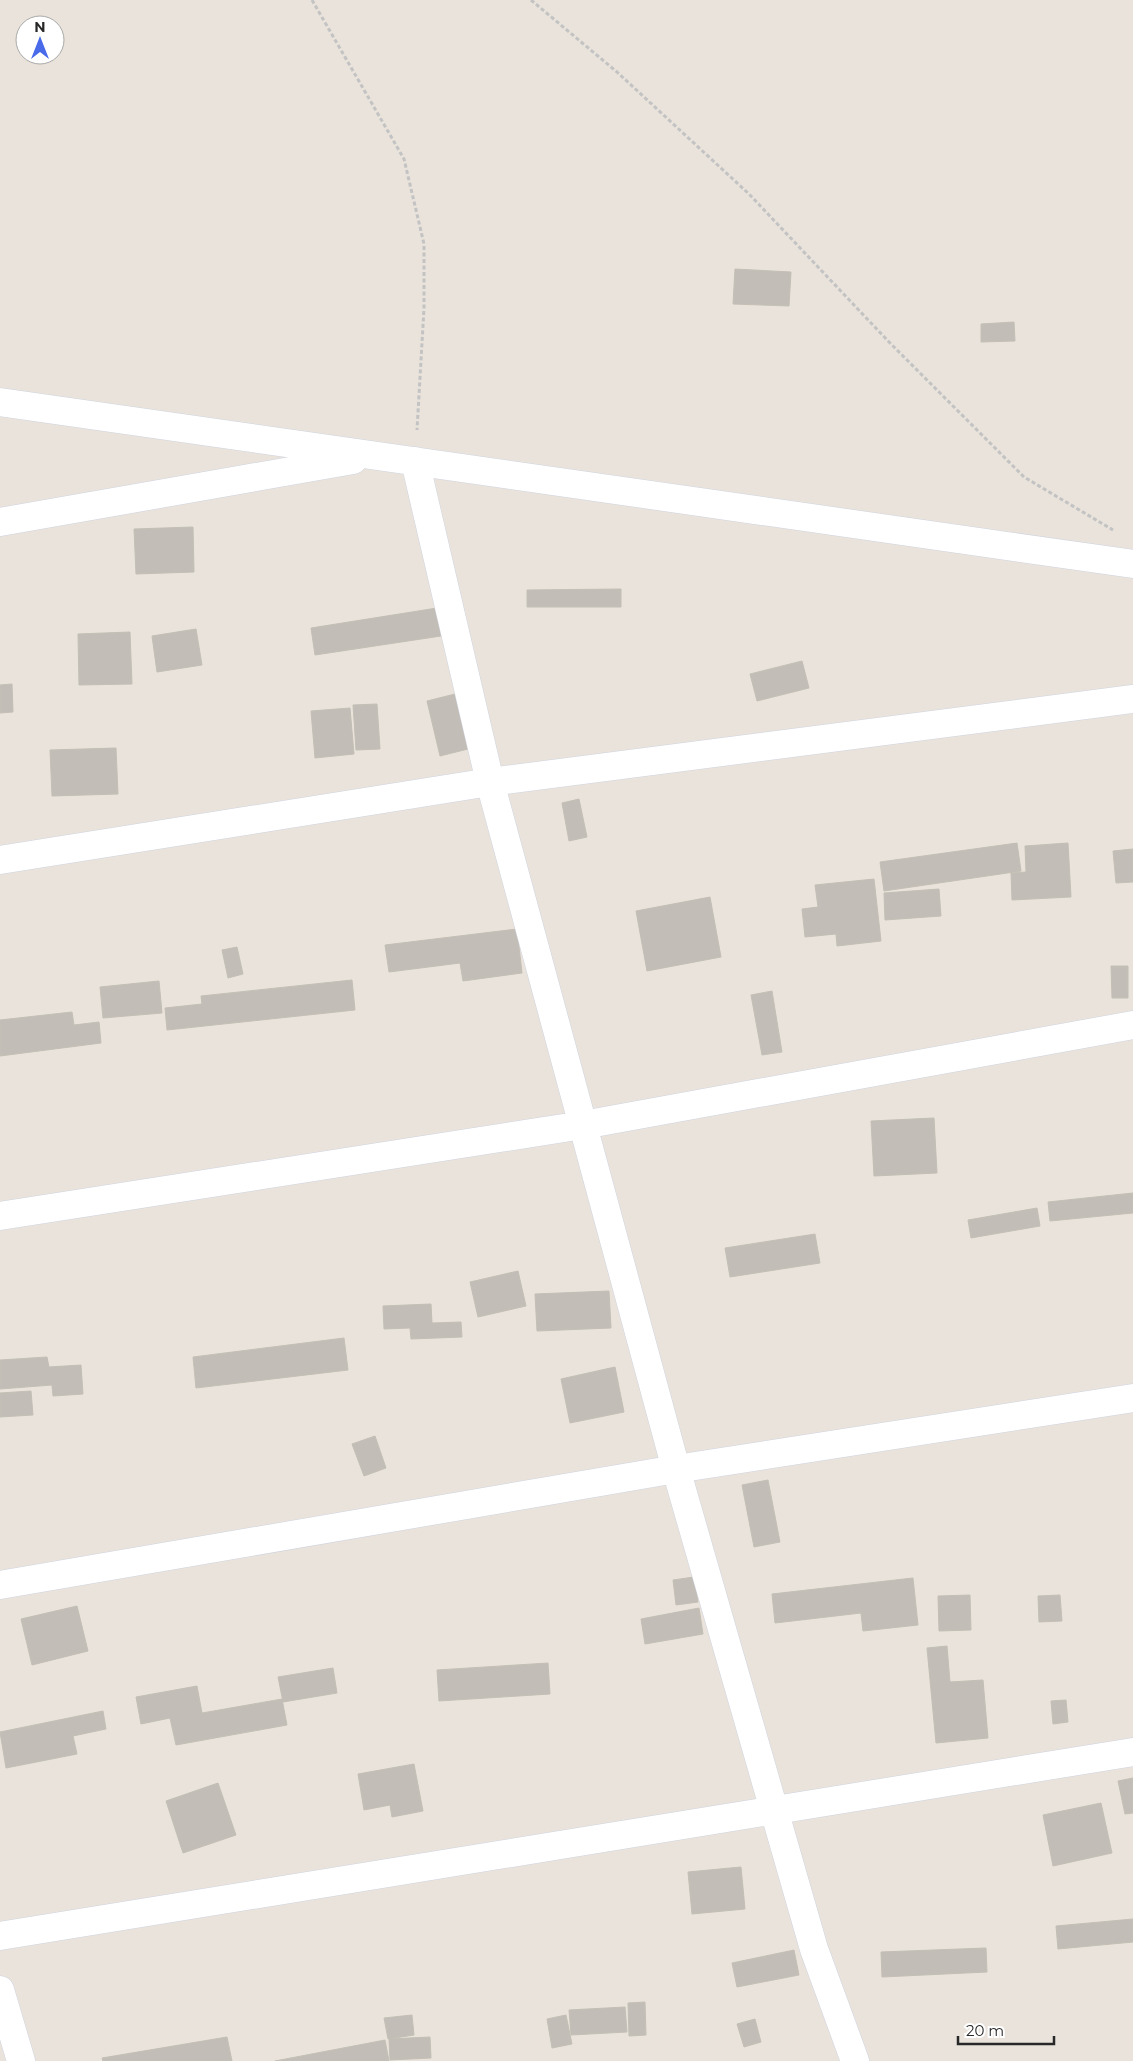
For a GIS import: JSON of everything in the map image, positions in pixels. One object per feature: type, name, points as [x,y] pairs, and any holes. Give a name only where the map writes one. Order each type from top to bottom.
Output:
[{"type":"street","points":[[0,402],[1133,564]]},
{"type":"street","points":[[0,522],[377,456]]},
{"type":"street","points":[[416,461],[490,782],[676,1469],[776,1811],[814,1949],[855,2061]]},
{"type":"street","points":[[0,860],[490,782],[1133,699]]},
{"type":"street","points":[[0,1216],[583,1125],[1133,1025]]},
{"type":"street","points":[[0,1585],[676,1469],[1133,1398]]},
{"type":"street","points":[[0,1936],[1133,1752]]},
{"type":"street","points":[[0,1990],[21,2061]]},
{"type":"path","points":[[312,0],[404,159],[424,244],[424,308],[419,370],[416,461]]},
{"type":"path","points":[[532,0],[617,72],[749,194],[889,342],[1024,477],[1111,528],[1118,534]]},
{"type":"building","points":[[735,269],[791,272],[789,306],[733,304]]},
{"type":"building","points":[[1014,322],[1015,341],[981,342],[981,324]]},
{"type":"building","points":[[193,527],[194,572],[136,574],[134,529]]},
{"type":"building","points":[[621,589],[621,607],[527,607],[527,590]]},
{"type":"building","points":[[437,608],[441,636],[315,655],[311,628]]},
{"type":"building","points":[[196,629],[202,665],[157,672],[152,636]]},
{"type":"building","points":[[130,632],[132,684],[79,685],[78,634]]},
{"type":"building","points":[[802,661],[809,688],[757,701],[750,674]]},
{"type":"building","points":[[12,684],[13,712],[0,713],[0,685]]},
{"type":"building","points":[[459,693],[472,748],[440,756],[427,701]]},
{"type":"building","points":[[377,704],[380,749],[356,750],[353,705]]},
{"type":"building","points":[[350,708],[354,754],[315,758],[311,711]]},
{"type":"building","points":[[116,748],[118,794],[52,796],[50,750]]},
{"type":"building","points":[[579,799],[587,837],[569,841],[562,803]]},
{"type":"building","points":[[1017,843],[1021,871],[884,891],[880,862]]},
{"type":"building","points":[[1068,843],[1071,897],[1012,900],[1011,873],[1026,872],[1025,846]]},
{"type":"building","points":[[1133,849],[1133,882],[1116,883],[1113,851]]},
{"type":"building","points":[[874,879],[881,941],[837,946],[836,934],[805,937],[802,909],[818,907],[815,885]]},
{"type":"building","points":[[939,889],[941,916],[885,920],[884,893]]},
{"type":"building","points":[[710,897],[721,957],[647,971],[636,911]]},
{"type":"building","points":[[517,929],[522,973],[463,981],[460,963],[389,972],[385,945]]},
{"type":"building","points":[[237,947],[243,974],[228,978],[222,950]]},
{"type":"building","points":[[1111,966],[1128,966],[1128,998],[1112,998]]},
{"type":"building","points":[[352,980],[355,1010],[167,1030],[165,1008],[202,1004],[201,996]]},
{"type":"building","points":[[159,981],[162,1013],[103,1018],[100,987]]},
{"type":"building","points":[[772,991],[782,1052],[762,1055],[751,995]]},
{"type":"building","points":[[72,1012],[74,1025],[99,1022],[101,1043],[0,1056],[0,1020]]},
{"type":"building","points":[[934,1118],[937,1173],[874,1176],[871,1121]]},
{"type":"building","points":[[1133,1193],[1133,1213],[1050,1221],[1048,1202]]},
{"type":"building","points":[[1037,1208],[1040,1226],[971,1238],[968,1220]]},
{"type":"building","points":[[815,1234],[820,1263],[730,1277],[725,1248]]},
{"type":"building","points":[[518,1271],[526,1306],[478,1317],[470,1282]]},
{"type":"building","points":[[609,1291],[611,1328],[537,1331],[535,1294]]},
{"type":"building","points":[[431,1304],[432,1323],[461,1322],[462,1337],[411,1339],[410,1328],[384,1329],[383,1306]]},
{"type":"building","points":[[344,1338],[348,1370],[196,1388],[193,1357]]},
{"type":"building","points":[[47,1357],[49,1367],[81,1365],[83,1394],[53,1396],[52,1385],[0,1389],[0,1360]]},
{"type":"building","points":[[615,1367],[624,1412],[570,1423],[561,1379]]},
{"type":"building","points":[[31,1391],[33,1415],[0,1417],[0,1393]]},
{"type":"building","points":[[375,1436],[386,1468],[364,1476],[352,1444]]},
{"type":"building","points":[[768,1480],[780,1542],[754,1547],[742,1485]]},
{"type":"building","points":[[694,1577],[698,1602],[676,1605],[673,1580]]},
{"type":"building","points":[[913,1578],[918,1625],[863,1631],[861,1613],[775,1623],[772,1594]]},
{"type":"building","points":[[970,1595],[971,1630],[939,1631],[938,1596]]},
{"type":"building","points":[[1060,1595],[1062,1621],[1039,1622],[1038,1596]]},
{"type":"building","points":[[77,1606],[88,1651],[32,1665],[21,1619]]},
{"type":"building","points":[[699,1608],[703,1634],[645,1644],[641,1619]]},
{"type":"building","points":[[947,1646],[950,1682],[983,1680],[988,1738],[936,1743],[927,1648]]},
{"type":"building","points":[[548,1663],[550,1694],[439,1701],[437,1670]]},
{"type":"building","points":[[333,1668],[337,1693],[283,1702],[278,1677]]},
{"type":"building","points":[[197,1686],[202,1713],[282,1699],[287,1725],[176,1745],[170,1718],[141,1724],[136,1697]]},
{"type":"building","points":[[1066,1700],[1068,1722],[1053,1724],[1051,1701]]},
{"type":"building","points":[[103,1711],[106,1729],[73,1736],[77,1754],[6,1768],[0,1732]]},
{"type":"building","points":[[414,1764],[423,1811],[392,1817],[390,1805],[364,1810],[358,1774]]},
{"type":"building","points":[[1133,1778],[1133,1813],[1125,1814],[1118,1781]]},
{"type":"building","points":[[218,1783],[236,1835],[183,1853],[166,1801]]},
{"type":"building","points":[[1101,1803],[1112,1853],[1053,1866],[1043,1815]]},
{"type":"building","points":[[741,1867],[745,1909],[692,1914],[688,1872]]},
{"type":"building","points":[[1133,1919],[1133,1942],[1058,1949],[1056,1926]]},
{"type":"building","points":[[986,1948],[987,1972],[882,1977],[881,1952]]},
{"type":"building","points":[[794,1950],[799,1975],[737,1987],[732,1963]]},
{"type":"building","points":[[645,2002],[646,2035],[629,2036],[628,2003]]},
{"type":"building","points":[[625,2007],[627,2032],[571,2035],[569,2010]]},
{"type":"building","points":[[412,2015],[414,2035],[388,2039],[384,2018]]},
{"type":"building","points":[[566,2015],[572,2044],[552,2048],[547,2019]]},
{"type":"building","points":[[755,2019],[761,2042],[744,2047],[737,2024]]},
{"type":"building","points":[[227,2037],[232,2061],[103,2061],[102,2058]]},
{"type":"building","points":[[430,2037],[431,2058],[390,2060],[389,2039]]},
{"type":"building","points":[[385,2040],[389,2061],[275,2061]]}]
